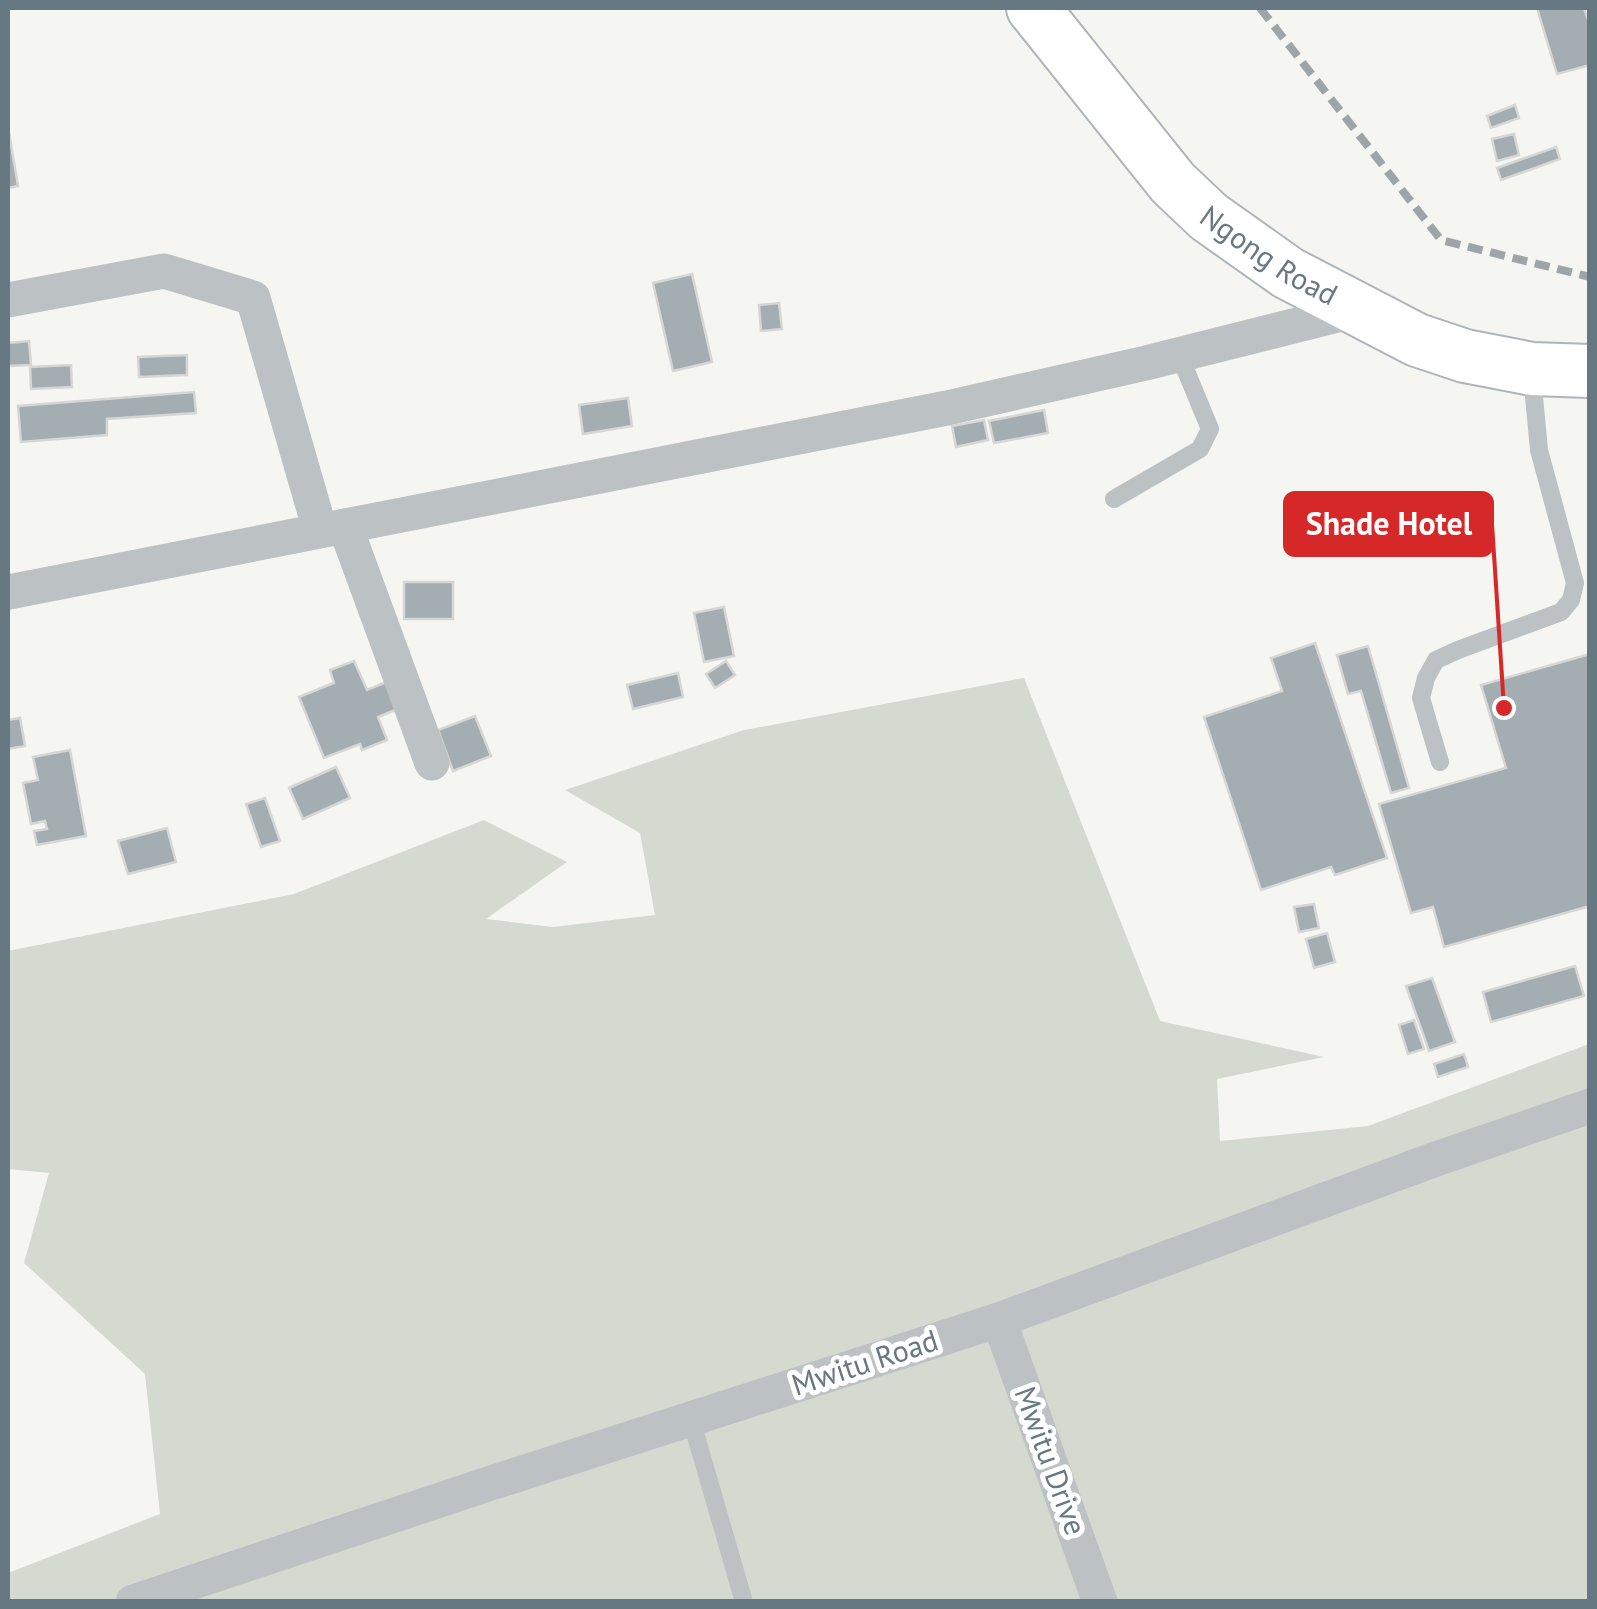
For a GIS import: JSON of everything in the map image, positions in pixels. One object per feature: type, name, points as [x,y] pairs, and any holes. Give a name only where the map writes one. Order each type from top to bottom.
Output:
[{"type":"main road","name":"Ngong Road","points":[[1032,8],[1173,183],[1238,238],[1288,272],[1417,340],[1465,356],[1532,369],[1590,371]]},
{"type":"street","points":[[8,300],[164,271],[253,298],[332,528],[432,763]]},
{"type":"street","points":[[9,592],[947,408],[1357,310]]},
{"type":"street","name":"Mwitu Road","points":[[133,1602],[1000,1320],[1590,1106]]},
{"type":"street","name":"Mwitu Drive","points":[[1000,1320],[1100,1602]]},
{"type":"lane","points":[[1114,499],[1200,449],[1210,429],[1178,354]]},
{"type":"lane","points":[[1440,762],[1420,698],[1436,660],[1561,612],[1572,600],[1575,583],[1540,450],[1532,369]]},
{"type":"lane","points":[[692,1419],[744,1602]]},
{"type":"shaded area","points":[[1024,678],[1160,1021],[1324,1057],[1217,1079],[1220,1141],[1368,1126],[1589,1044],[1589,1601],[8,1602],[8,1573],[160,1514],[145,1374],[24,1263],[49,1173],[8,1169],[8,951],[294,894],[484,820],[567,862],[486,919],[553,927],[655,915],[640,833],[565,790],[744,730]]},
{"type":"building","points":[[1537,8],[1584,8],[1590,26],[1590,65],[1557,74]]},
{"type":"building","points":[[1515,105],[1519,118],[1491,128],[1487,116]]},
{"type":"building","points":[[8,127],[18,186],[8,188]]},
{"type":"building","points":[[1514,134],[1519,155],[1497,161],[1492,139]]},
{"type":"building","points":[[1556,147],[1560,159],[1501,180],[1497,168]]},
{"type":"building","points":[[692,274],[712,362],[673,371],[653,283]]},
{"type":"building","points":[[779,303],[782,329],[761,331],[759,305]]},
{"type":"building","points":[[29,341],[31,365],[8,366],[8,343]]},
{"type":"building","points":[[187,355],[187,375],[139,377],[138,357]]},
{"type":"building","points":[[71,365],[72,387],[31,389],[30,367]]},
{"type":"building","points":[[194,392],[196,413],[107,419],[107,435],[21,442],[18,406]]},
{"type":"building","points":[[628,398],[632,426],[583,434],[579,405]]},
{"type":"building","points":[[1044,410],[1048,433],[994,443],[989,421]]},
{"type":"building","points":[[984,420],[988,440],[956,447],[952,426]]},
{"type":"building","points":[[404,582],[453,582],[453,619],[404,619]]},
{"type":"building","points":[[724,607],[734,656],[704,662],[694,613]]},
{"type":"building","points":[[1315,643],[1387,858],[1335,875],[1331,867],[1261,890],[1204,717],[1282,691],[1271,658]]},
{"type":"building","points":[[1368,646],[1409,788],[1391,793],[1361,691],[1348,694],[1337,655]]},
{"type":"building","points":[[1590,654],[1590,906],[1444,947],[1433,907],[1411,913],[1379,804],[1506,768],[1481,685]]},
{"type":"building","points":[[354,661],[367,690],[389,681],[400,708],[378,717],[387,740],[362,750],[360,744],[324,758],[299,697],[334,683],[330,670]]},
{"type":"building","points":[[726,661],[735,675],[715,688],[706,674]]},
{"type":"building","points":[[678,673],[683,697],[633,709],[627,685]]},
{"type":"building","points":[[475,716],[491,756],[453,771],[438,730]]},
{"type":"building","points":[[20,718],[25,746],[8,749],[8,720]]},
{"type":"building","points":[[70,750],[86,836],[37,845],[34,831],[47,829],[45,821],[31,824],[23,783],[38,780],[33,757]]},
{"type":"building","points":[[336,767],[350,798],[303,819],[289,788]]},
{"type":"building","points":[[265,798],[280,841],[261,847],[246,804]]},
{"type":"building","points":[[167,828],[176,862],[128,874],[118,841]]},
{"type":"building","points":[[1314,904],[1319,928],[1299,932],[1294,907]]},
{"type":"building","points":[[1327,933],[1335,962],[1314,968],[1306,939]]},
{"type":"building","points":[[1575,966],[1584,996],[1491,1022],[1483,992]]},
{"type":"building","points":[[1432,978],[1455,1042],[1429,1051],[1406,986]]},
{"type":"building","points":[[1414,1020],[1424,1049],[1408,1054],[1399,1025]]},
{"type":"building","points":[[1464,1054],[1468,1067],[1438,1077],[1434,1064]]},
{"type":"railway","points":[[1260,8],[1441,240],[1590,277]]},
{"type":"place","name":"Shade Hotel","points":[[1504,708]]}]
